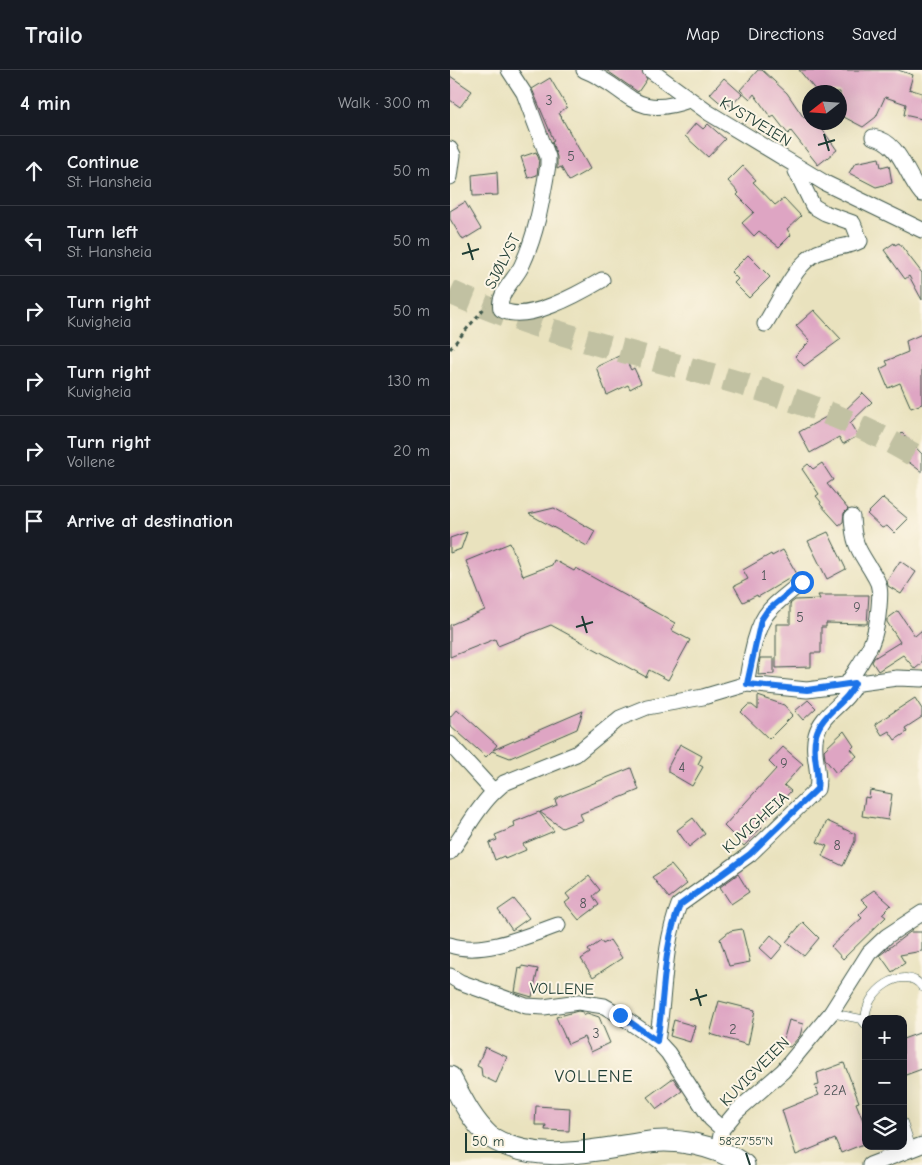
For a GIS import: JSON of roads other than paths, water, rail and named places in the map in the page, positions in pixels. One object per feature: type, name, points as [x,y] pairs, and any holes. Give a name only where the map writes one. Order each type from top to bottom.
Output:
[{"type":"main road","points":[[450,1077],[477,1122],[490,1137],[511,1151],[538,1160],[563,1160],[665,1140],[718,1151],[744,1165]]},
{"type":"street","name":"SJØLYST","points":[[509,70],[524,93],[548,157],[548,165],[536,231],[521,268],[502,297],[501,309],[509,314],[522,314],[574,296],[602,280]]},
{"type":"street","points":[[584,70],[648,107],[662,107],[689,100]]},
{"type":"street","name":"KYSTVEIEN","points":[[650,70],[689,100],[844,194],[922,230]]},
{"type":"street","points":[[873,137],[882,138],[895,149],[922,194]]},
{"type":"street","points":[[450,149],[453,155],[450,177]]},
{"type":"street","name":"KYSTVEIEN","points":[[765,324],[796,274],[812,256],[827,249],[850,246],[860,241],[854,224],[825,213],[813,206],[796,171],[797,166]]},
{"type":"street","name":"KUVIGHEIA","points":[[657,1041],[663,972],[675,917],[680,905],[750,854],[817,789],[814,755],[816,733],[825,717],[852,692],[851,683],[877,632],[880,592],[876,579],[856,548],[852,517]]},
{"type":"street","points":[[747,684],[761,620],[767,611],[802,582]]},
{"type":"street","points":[[450,852],[468,830],[480,806],[504,783],[576,754],[620,718],[647,707],[685,700],[747,684],[807,690],[897,678],[922,679]]},
{"type":"street","points":[[450,744],[494,792]]},
{"type":"street","name":"KUVIGVEIEN","points":[[722,1130],[737,1111],[783,1071],[831,1013],[869,953],[887,936],[922,913]]},
{"type":"street","points":[[450,945],[466,950],[510,942],[558,925]]},
{"type":"street","name":"VOLLENE","points":[[450,976],[460,982],[526,1006],[544,1007],[578,1002],[604,1006],[657,1041],[681,1072],[711,1119],[722,1130]]},
{"type":"street","points":[[718,1151],[722,1130]]},
{"type":"street","points":[[870,1165],[917,1147]]},
{"type":"lane","points":[[865,1015],[868,1002],[874,993],[890,982],[909,978],[919,982],[922,987]]},
{"type":"lane","points":[[831,1013],[860,1018],[862,1020]]},
{"type":"lane","points":[[907,1129],[917,1147]]},
{"type":"tunnel","points":[[450,292],[508,316],[568,335],[750,386],[809,406],[867,430],[922,460]]},
{"type":"district","name":"VOLLENE","points":[[594,1076]]}]
